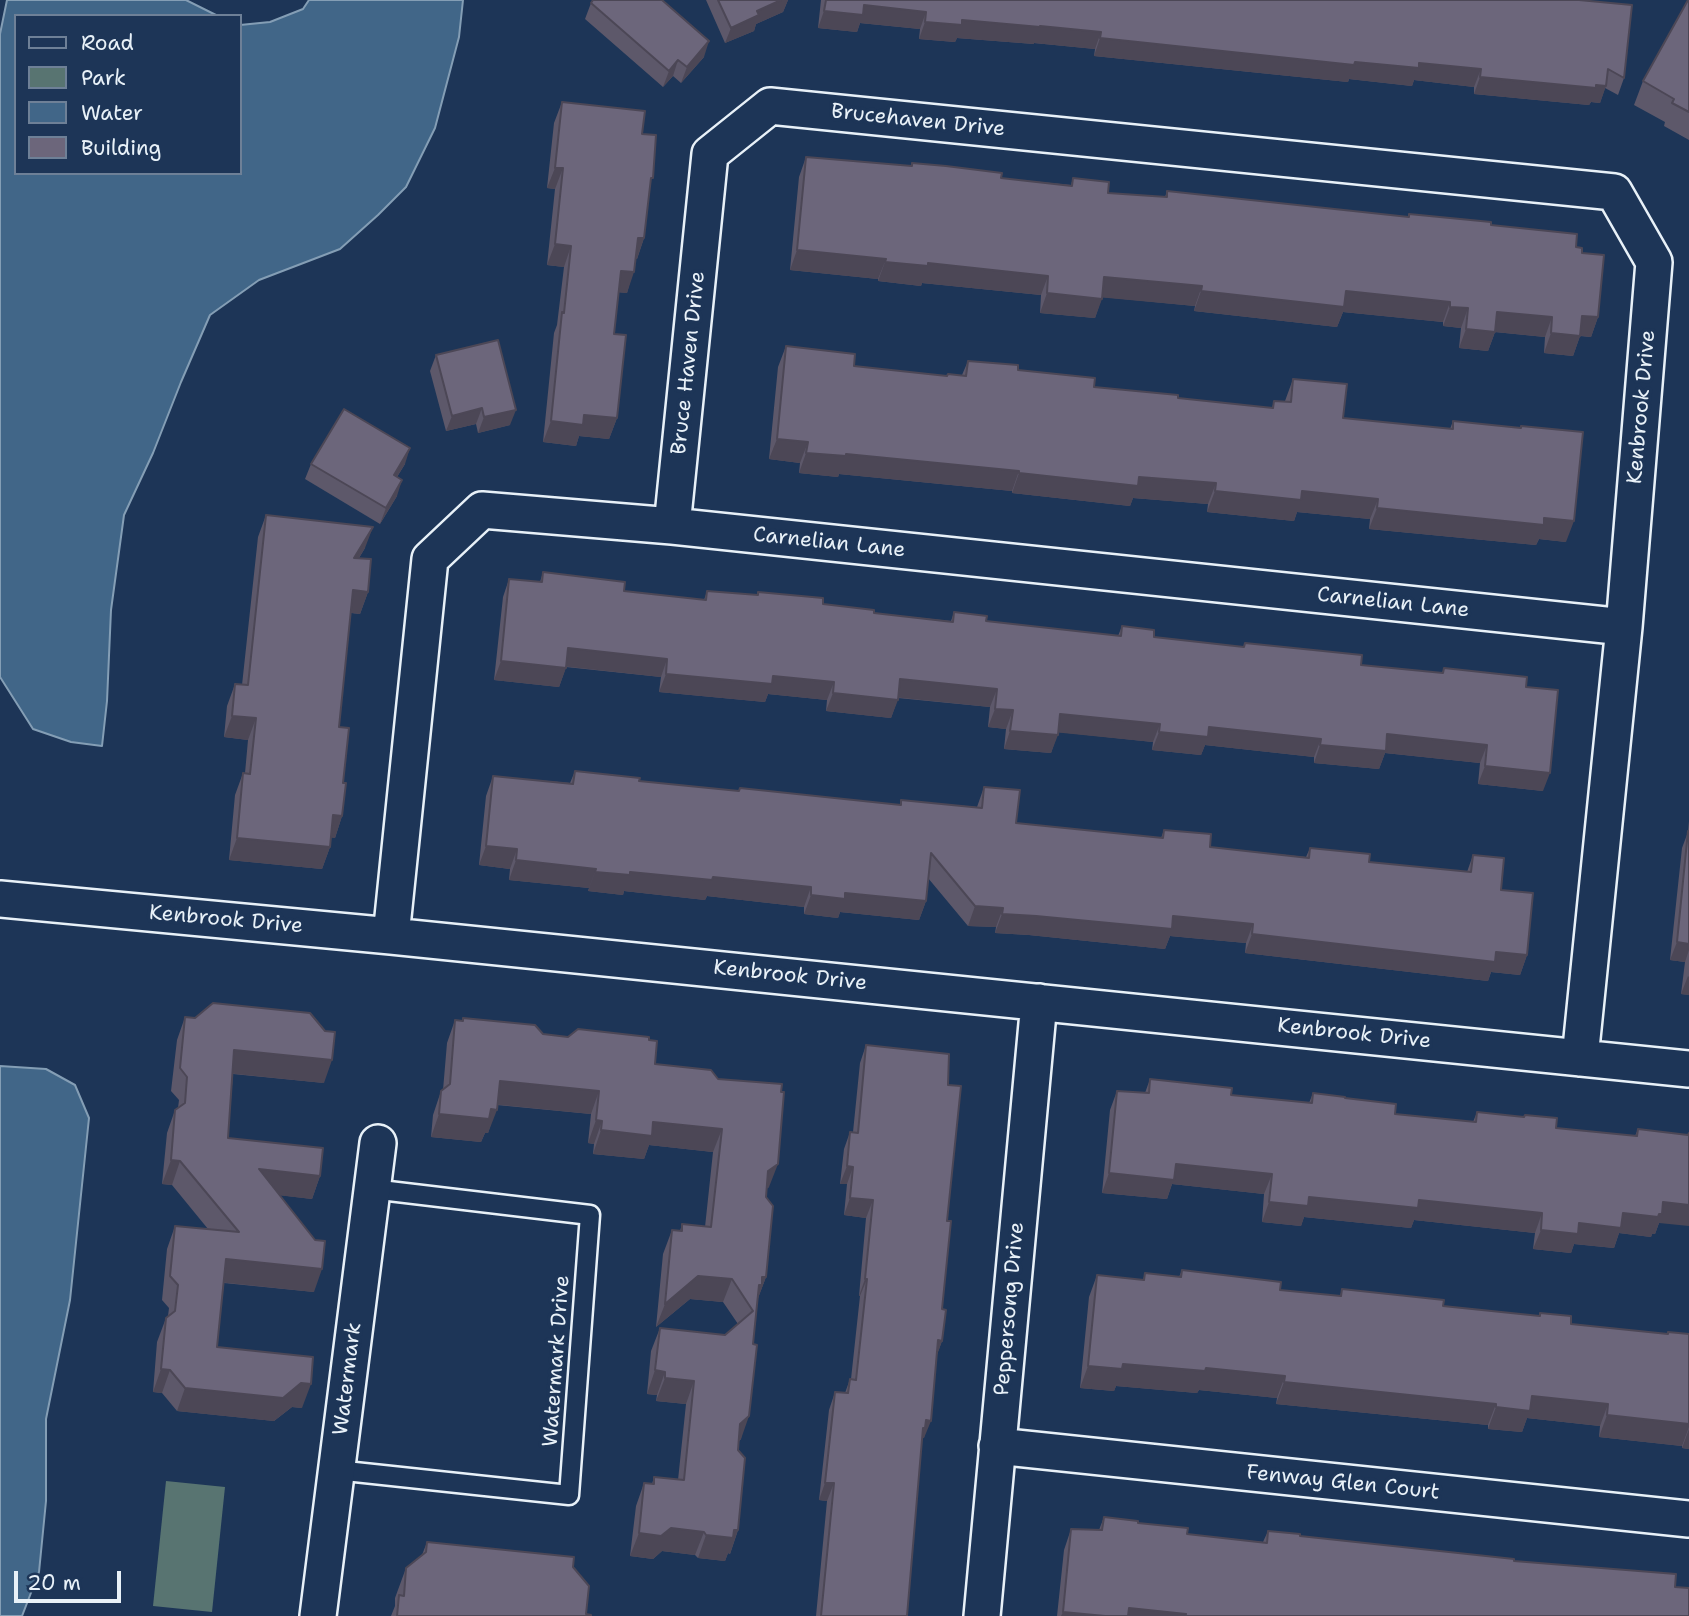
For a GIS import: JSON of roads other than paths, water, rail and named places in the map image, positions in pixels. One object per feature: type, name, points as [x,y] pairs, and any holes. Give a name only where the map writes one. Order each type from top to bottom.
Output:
[{"type":"street","name":"Brucehaven Drive","points":[[705,200],[710,154],[770,106],[1188,149]]},
{"type":"street","name":"Kenbrook Drive","points":[[1188,149],[1614,192],[1654,262],[1624,627],[1580,1058]]},
{"type":"street","name":"Bruce Haven Drive","points":[[672,526],[705,200]]},
{"type":"street","name":"Carnelian Lane","points":[[391,936],[430,559],[482,510],[672,526],[1624,627]]},
{"type":"street","name":"Kenbrook Drive","points":[[0,899],[391,936],[1689,1069]]},
{"type":"street","name":"Peppersong Drive","points":[[982,1616],[1039,1002]]},
{"type":"street","name":"Watermark","points":[[317,1616],[378,1143]]},
{"type":"street","name":"Fenway Glen Court","points":[[998,1446],[1689,1520]]},
{"type":"lane","name":"Watermark Drive","points":[[336,1470],[569,1495],[590,1215],[372,1189]]},
{"type":"water","points":[[7,0],[186,0],[214,14],[14,14],[14,175],[242,175],[242,25],[270,22],[303,9],[309,0],[463,0],[459,37],[435,128],[406,187],[340,249],[259,280],[210,315],[153,453],[124,515],[111,610],[102,746],[71,742],[33,729],[0,677],[0,34]]},
{"type":"water","points":[[0,1066],[46,1069],[75,1085],[89,1118],[70,1300],[46,1419],[46,1501],[39,1572],[22,1616],[0,1616]]}]
